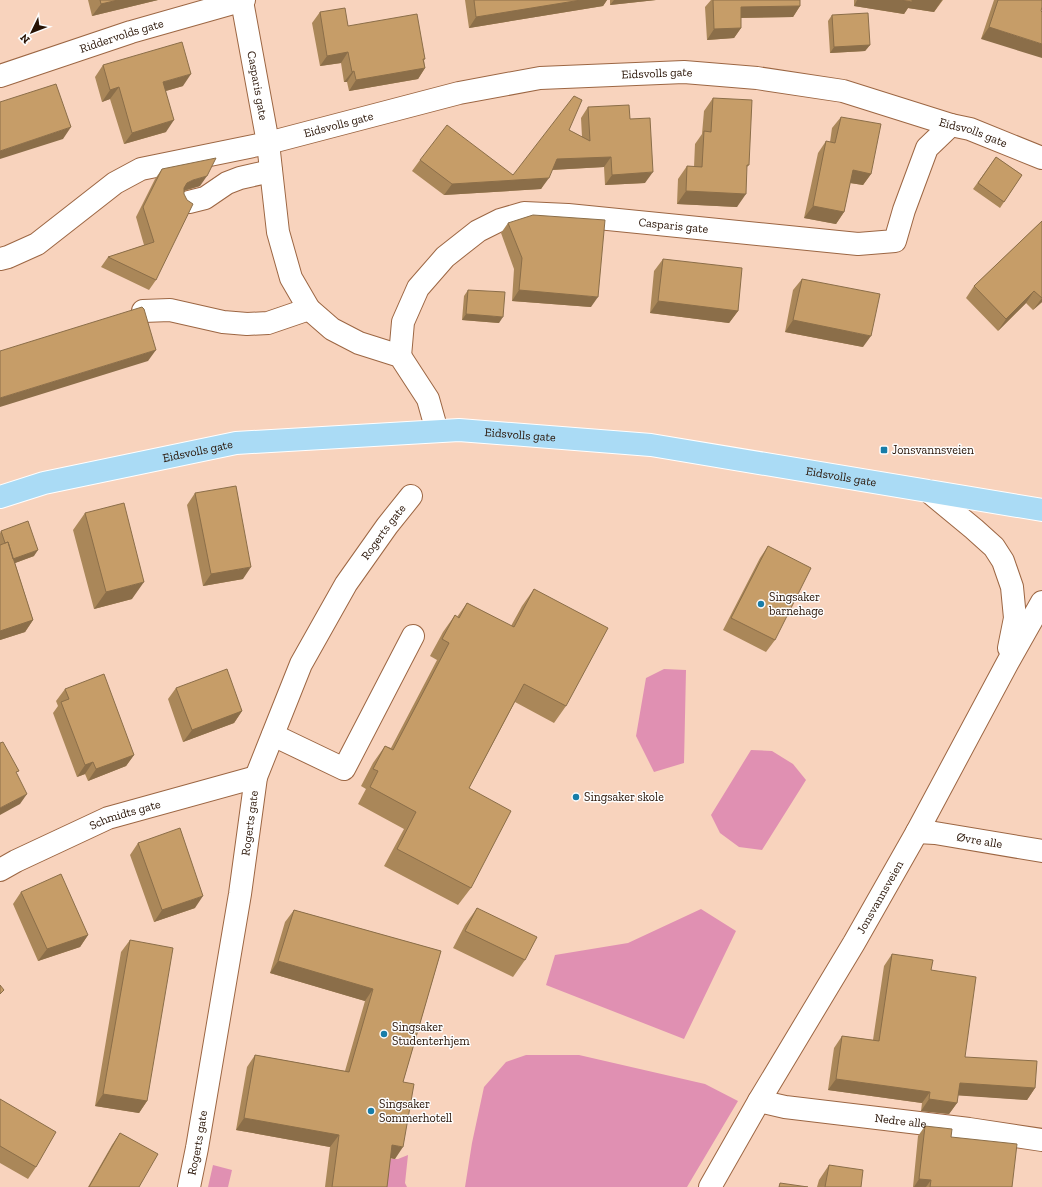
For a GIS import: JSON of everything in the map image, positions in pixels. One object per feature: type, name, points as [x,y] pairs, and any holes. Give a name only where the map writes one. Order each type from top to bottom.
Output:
[{"type":"main road","name":"Eidsvolls gate","points":[[0,497],[44,483],[236,443],[460,430],[651,445],[1042,510]]},
{"type":"street","name":"Riddervolds gate","points":[[0,76],[131,32],[243,0]]},
{"type":"street","name":"Casparis gate","points":[[243,0],[268,142],[278,232],[290,278],[309,309],[332,329],[359,343],[400,356],[403,322],[418,288],[445,257],[478,231],[500,220],[524,213],[568,215],[858,244],[895,240],[904,210],[927,148],[951,125]]},
{"type":"street","name":"Eidsvolls gate","points":[[0,259],[37,244],[115,183],[141,169],[268,142],[459,93],[540,78],[684,72],[756,78],[843,91],[970,130],[1042,158]]},
{"type":"street","points":[[189,202],[205,198],[227,183],[240,178],[271,171]]},
{"type":"street","points":[[143,311],[170,310],[223,322],[247,324],[268,323],[309,309]]},
{"type":"street","points":[[400,356],[428,399],[437,431]]},
{"type":"street","points":[[928,491],[994,547],[1003,561],[1012,587],[1015,618],[1004,669]]},
{"type":"street","name":"Rogerts gate","points":[[189,1187],[240,894],[256,777],[301,664],[346,584],[387,526],[411,496]]},
{"type":"street","name":"Jonsvannsveien","points":[[710,1187],[759,1100],[854,943],[917,832],[1004,669],[1042,602]]},
{"type":"street","points":[[273,735],[344,769],[413,636]]},
{"type":"street","name":"Schmidts gate","points":[[0,870],[108,818],[256,777]]},
{"type":"street","name":"Øvre alle","points":[[917,832],[935,833],[1042,850]]},
{"type":"street","name":"Nedre alle","points":[[759,1100],[785,1107],[969,1129],[1042,1140]]},
{"type":"shaded area","points":[[664,669],[686,670],[684,763],[654,772],[636,736],[646,678]]},
{"type":"shaded area","points":[[751,750],[772,751],[793,764],[806,780],[762,850],[739,847],[720,833],[711,815]]},
{"type":"shaded area","points":[[701,909],[736,931],[684,1039],[546,985],[555,955],[628,943]]},
{"type":"shaded area","points":[[526,1055],[579,1055],[705,1084],[738,1101],[687,1187],[465,1187],[472,1143],[484,1087],[506,1062]]},
{"type":"shaded area","points":[[408,1155],[405,1183],[407,1187],[384,1187],[387,1159],[398,1159]]},
{"type":"shaded area","points":[[213,1165],[232,1170],[228,1187],[208,1187]]},
{"type":"building","points":[[100,0],[118,0],[101,4]]},
{"type":"building","points":[[474,0],[581,0],[476,17]]},
{"type":"building","points":[[713,0],[800,0],[800,6],[741,7],[741,28],[714,29]]},
{"type":"building","points":[[900,0],[912,0],[912,2]]},
{"type":"building","points":[[998,0],[1042,0],[1042,44],[989,27]]},
{"type":"building","points":[[345,8],[348,26],[417,14],[425,59],[423,59],[425,68],[356,80],[354,71],[352,72],[348,52],[327,56],[320,12]]},
{"type":"building","points":[[868,13],[870,45],[834,47],[832,15]]},
{"type":"building","points":[[182,42],[191,74],[163,82],[174,120],[132,133],[119,87],[110,90],[103,65]]},
{"type":"building","points":[[56,84],[71,127],[0,151],[0,102]]},
{"type":"building","points":[[574,96],[582,100],[569,130],[590,141],[588,107],[629,105],[630,119],[650,118],[653,172],[612,175],[611,157],[557,159],[549,178],[452,184],[420,160],[447,125],[513,175]]},
{"type":"building","points":[[713,98],[752,100],[746,194],[686,191],[687,166],[702,167],[704,131],[711,132]]},
{"type":"building","points":[[841,117],[881,124],[871,174],[853,170],[844,212],[813,206],[826,141],[835,143]]},
{"type":"building","points":[[996,157],[1022,175],[1004,202],[978,183]]},
{"type":"building","points":[[216,158],[207,176],[187,183],[184,188],[184,194],[187,200],[193,204],[156,280],[108,257],[154,242],[143,207],[162,169]]},
{"type":"building","points":[[533,215],[605,220],[598,297],[519,290],[522,258],[508,223]]},
{"type":"building","points":[[1042,221],[1042,298],[1034,291],[1006,319],[974,286]]},
{"type":"building","points":[[663,259],[742,268],[738,311],[658,301]]},
{"type":"building","points":[[802,279],[880,294],[871,336],[793,320]]},
{"type":"building","points":[[468,290],[505,292],[503,317],[466,314]]},
{"type":"building","points":[[142,307],[144,309],[156,350],[0,398],[0,351]]},
{"type":"building","points":[[236,486],[251,567],[211,574],[195,493]]},
{"type":"building","points":[[124,503],[144,582],[106,592],[85,513]]},
{"type":"building","points":[[28,521],[38,550],[13,559],[8,542],[5,543],[1,531]]},
{"type":"building","points":[[8,542],[33,620],[0,631],[0,545]]},
{"type":"building","points":[[768,546],[811,568],[775,640],[731,618]]},
{"type":"building","points":[[534,589],[608,628],[566,706],[524,684],[469,788],[511,811],[471,888],[397,849],[416,812],[370,787],[378,771],[373,769],[385,746],[393,750],[449,643],[442,639],[455,615],[459,618],[467,603],[514,627]]},
{"type":"building","points":[[227,669],[242,711],[192,730],[176,688]]},
{"type":"building","points":[[104,674],[134,755],[96,769],[93,762],[85,765],[61,702],[69,699],[65,689]]},
{"type":"building","points":[[3,742],[19,771],[16,772],[27,794],[0,808],[0,743]]},
{"type":"building","points":[[180,828],[203,896],[162,910],[138,843]]},
{"type":"building","points":[[61,874],[88,935],[47,949],[21,892]]},
{"type":"building","points":[[477,908],[537,937],[525,960],[465,931]]},
{"type":"building","name":"Singsaker Studenterhjem","points":[[294,910],[441,951],[403,1082],[414,1084],[403,1147],[392,1145],[387,1187],[332,1187],[339,1135],[244,1118],[255,1055],[349,1072],[373,989],[278,961]]},
{"type":"building","points":[[130,940],[173,948],[147,1101],[103,1094]]},
{"type":"building","points":[[892,954],[933,960],[931,970],[976,977],[965,1057],[1037,1061],[1035,1088],[960,1083],[957,1103],[929,1099],[930,1092],[836,1079],[842,1036],[879,1041]]},
{"type":"building","points":[[0,985],[4,990],[0,994]]},
{"type":"building","points":[[0,1099],[56,1132],[36,1167],[0,1146]]},
{"type":"building","points":[[925,1126],[952,1129],[951,1137],[1017,1144],[1012,1187],[930,1187],[931,1180],[919,1179]]},
{"type":"building","points":[[120,1133],[158,1154],[139,1187],[89,1187]]},
{"type":"building","points":[[829,1165],[863,1170],[861,1187],[825,1187]]},
{"type":"building","points":[[780,1183],[808,1187],[779,1187]]},
{"type":"place","name":"Jonsvannsveien","points":[[884,450]]},
{"type":"place","name":"Singsaker barnehage","points":[[761,604]]},
{"type":"place","name":"Singsaker skole","points":[[576,797]]},
{"type":"place","name":"Singsaker Studenterhjem","points":[[384,1034]]},
{"type":"place","name":"Singsaker Sommerhotell","points":[[371,1111]]}]
